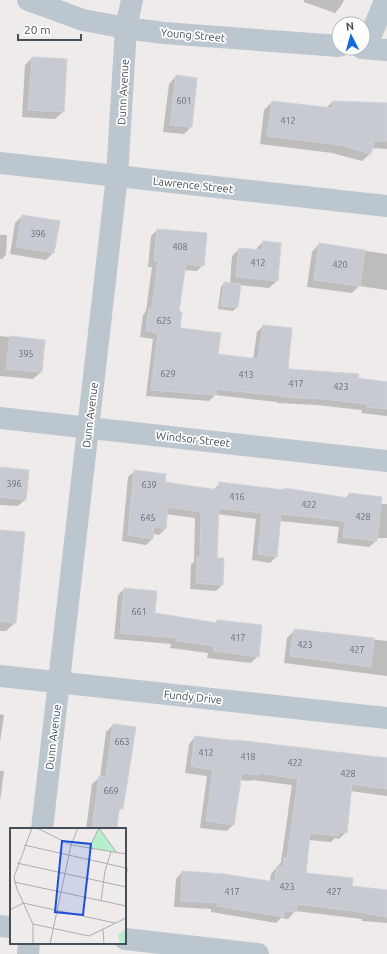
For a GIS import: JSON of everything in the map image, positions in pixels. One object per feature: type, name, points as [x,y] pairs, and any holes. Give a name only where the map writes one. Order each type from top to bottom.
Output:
[{"type":"street","name":"Young Street","points":[[28,0],[83,20],[126,28],[164,33],[331,45]]},
{"type":"street","name":"Dunn Avenue","points":[[42,828],[118,176],[126,28],[132,0]]},
{"type":"street","points":[[371,32],[385,0]]},
{"type":"street","points":[[371,49],[387,50]]},
{"type":"street","name":"Lawrence Street","points":[[0,163],[387,206]]},
{"type":"street","name":"Windsor Street","points":[[0,418],[387,461]]},
{"type":"street","name":"Fundy Drive","points":[[0,676],[387,718]]},
{"type":"street","points":[[0,926],[10,927]]},
{"type":"street","points":[[126,939],[258,954]]},
{"type":"street","points":[[28,954],[29,944]]},
{"type":"building","points":[[32,57],[67,59],[64,112],[28,110]]},
{"type":"building","points":[[176,75],[197,78],[192,127],[170,125]]},
{"type":"building","points":[[272,101],[332,108],[332,101],[387,103],[387,141],[374,141],[371,154],[341,145],[267,136]]},
{"type":"building","points":[[22,215],[60,221],[54,253],[16,247]]},
{"type":"building","points":[[157,229],[207,233],[204,266],[186,264],[179,311],[182,312],[180,328],[221,333],[218,354],[258,359],[263,325],[292,328],[288,369],[359,374],[358,378],[387,382],[387,409],[367,407],[367,404],[323,399],[282,397],[217,389],[216,395],[151,390],[158,333],[146,331],[149,308],[152,308],[158,261],[154,261]]},
{"type":"building","points":[[263,241],[281,243],[278,281],[236,277],[239,248],[262,250]]},
{"type":"building","points":[[319,243],[365,250],[360,286],[314,280]]},
{"type":"building","points":[[224,282],[241,284],[238,307],[221,306]]},
{"type":"building","points":[[10,336],[45,340],[42,372],[6,369]]},
{"type":"building","points":[[0,467],[29,470],[26,500],[0,497]]},
{"type":"building","points":[[134,470],[166,474],[165,482],[218,490],[219,482],[284,490],[284,488],[348,498],[349,493],[382,497],[377,541],[343,537],[345,521],[281,514],[277,557],[258,554],[262,513],[219,508],[217,558],[224,558],[223,585],[196,583],[197,557],[200,557],[201,512],[168,507],[166,529],[154,527],[153,539],[128,535]]},
{"type":"building","points":[[0,530],[25,532],[16,623],[0,621]]},
{"type":"building","points":[[124,588],[157,591],[155,613],[217,623],[217,620],[262,625],[259,657],[214,651],[214,646],[177,641],[177,638],[120,633]]},
{"type":"building","points":[[294,629],[374,638],[371,667],[290,656]]},
{"type":"building","points":[[113,724],[136,727],[123,809],[119,808],[117,828],[92,828],[99,776],[106,777]]},
{"type":"building","points":[[195,736],[387,758],[387,789],[352,784],[347,833],[339,832],[339,836],[310,833],[306,873],[353,878],[352,886],[387,890],[387,917],[368,913],[297,904],[296,912],[284,911],[284,917],[217,906],[217,903],[181,901],[182,871],[224,874],[275,882],[277,866],[283,867],[284,858],[287,858],[298,779],[258,773],[258,775],[242,773],[234,825],[206,821],[213,770],[191,766]]}]
